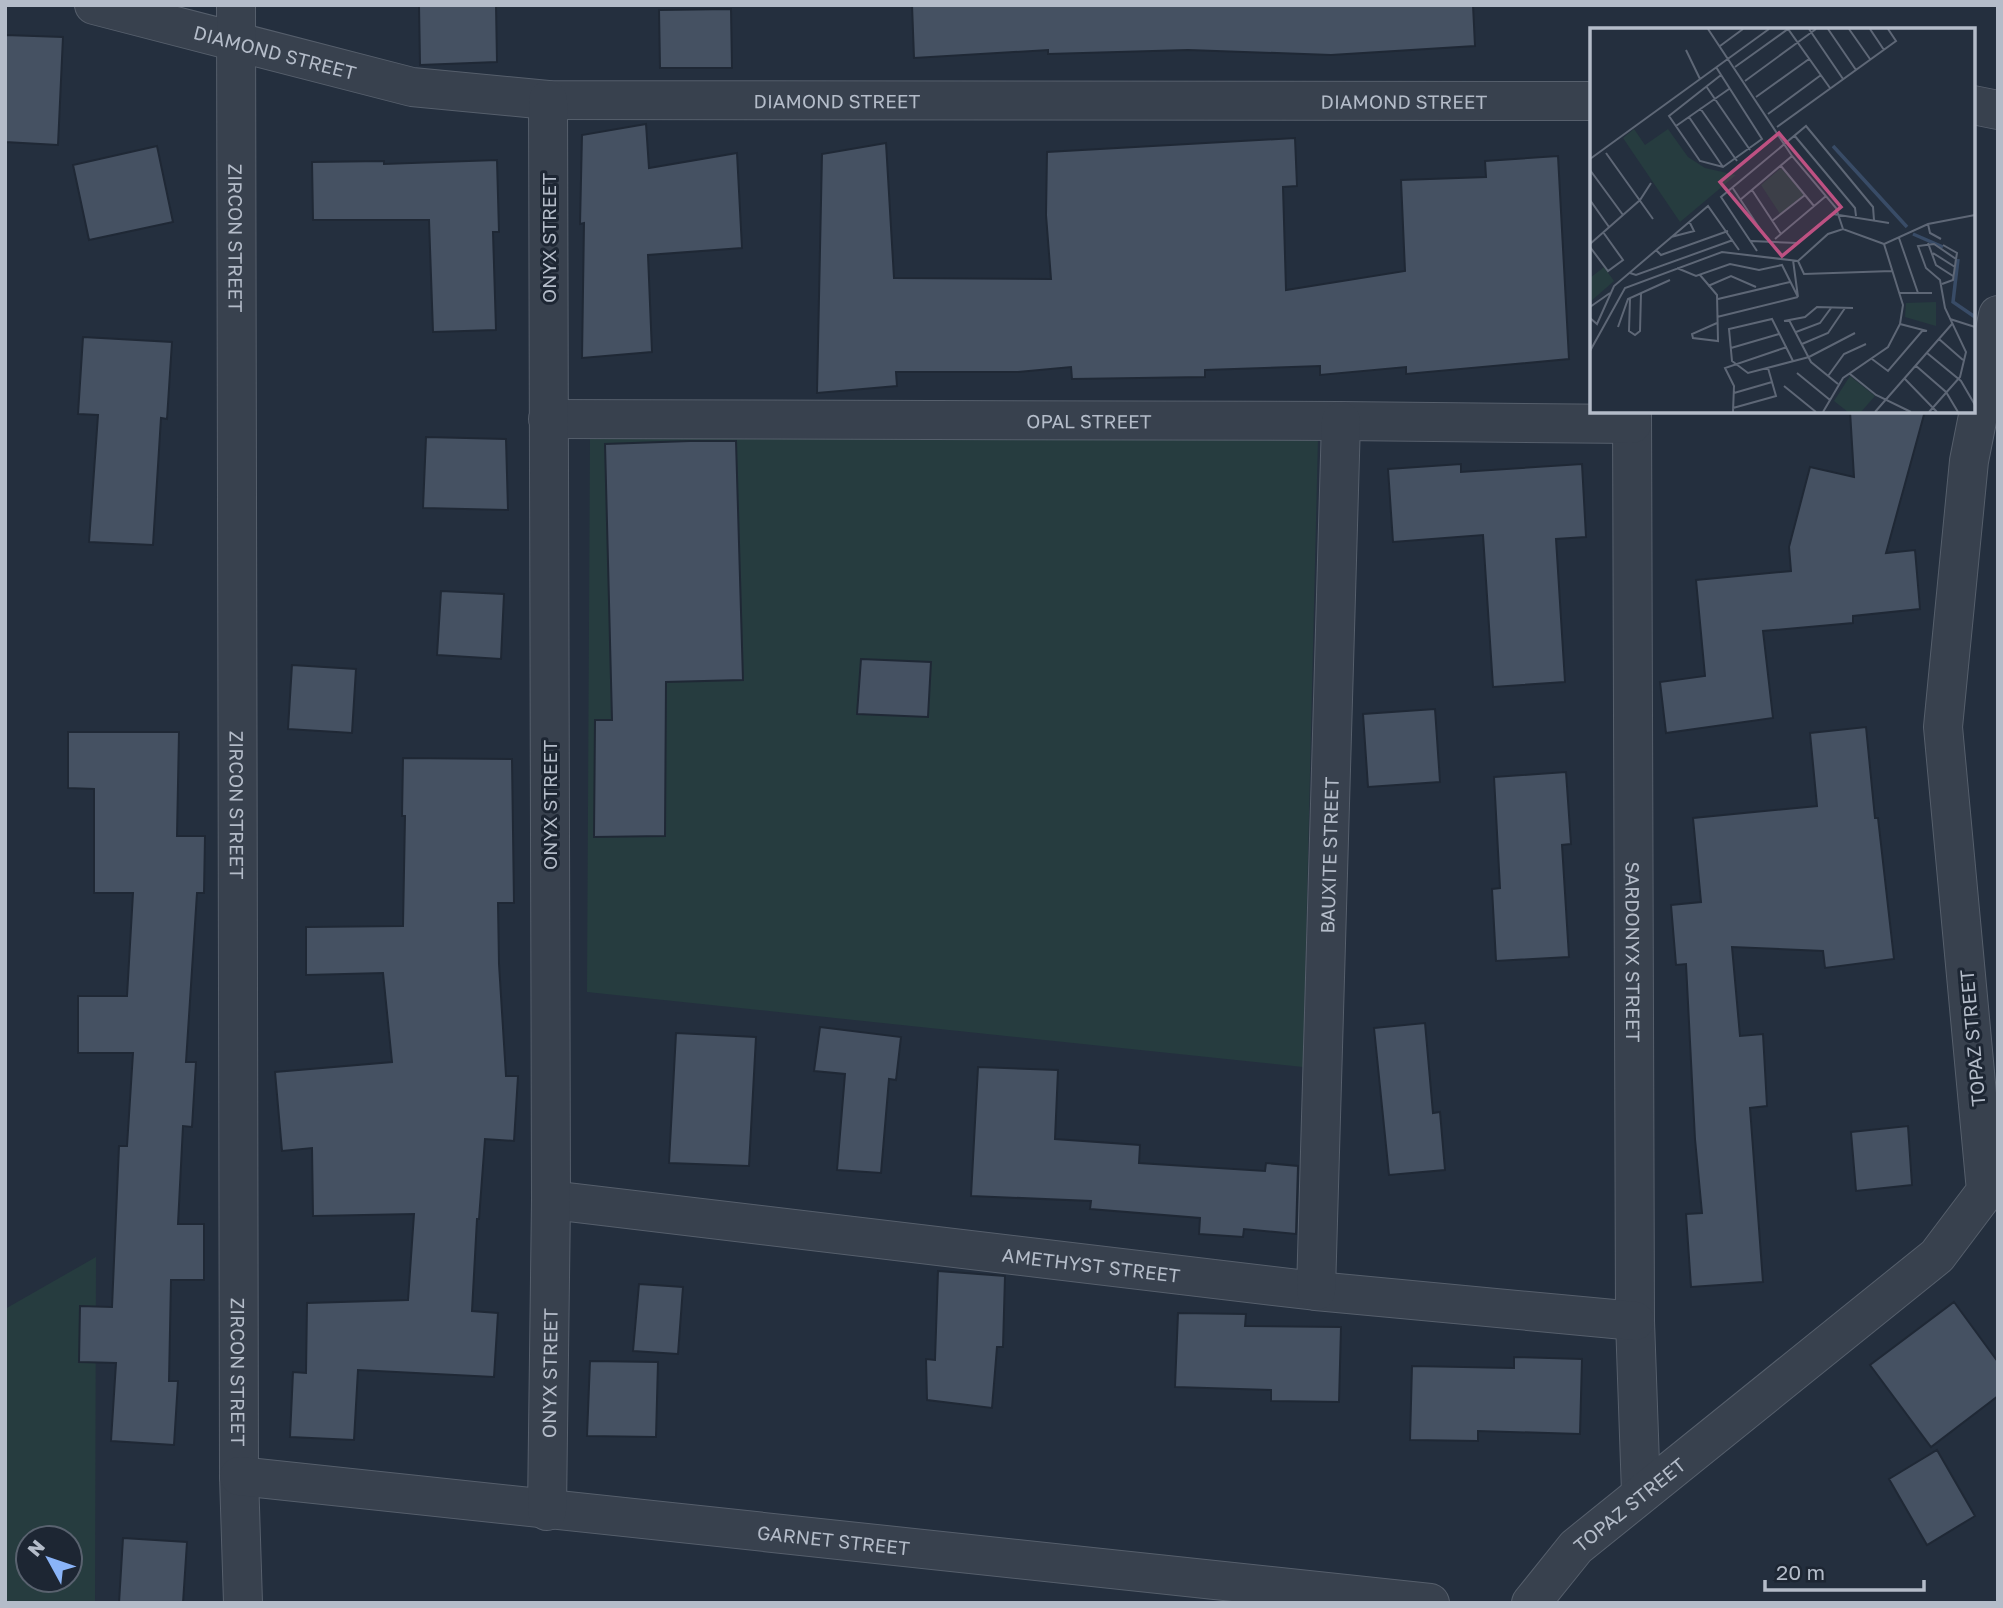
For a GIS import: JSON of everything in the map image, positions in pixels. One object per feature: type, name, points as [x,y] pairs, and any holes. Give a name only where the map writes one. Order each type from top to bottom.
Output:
[{"type":"street","name":"DIAMOND STREET","points":[[93,5],[412,87],[548,100],[1590,101]]},
{"type":"street","name":"ZIRCON STREET","points":[[236,5],[239,1476],[243,1603]]},
{"type":"street","name":"ONYX STREET","points":[[547,1511],[551,1200],[548,100]]},
{"type":"street","points":[[1975,105],[1998,110]]},
{"type":"street","name":"TOPAZ STREET","points":[[1531,1603],[1576,1547],[1937,1256],[1986,1191],[1943,727],[1969,461],[1998,315]]},
{"type":"street","name":"OPAL STREET","points":[[548,419],[1341,421],[1632,417]]},
{"type":"street","name":"SARDONYX STREET","points":[[1632,417],[1635,1321],[1641,1493]]},
{"type":"street","name":"BAUXITE STREET","points":[[1316,1291],[1341,421]]},
{"type":"street","name":"AMETHYST STREET","points":[[551,1200],[1316,1291],[1635,1321]]},
{"type":"street","name":"GARNET STREET","points":[[239,1476],[547,1511],[1430,1603]]},
{"type":"green space","points":[[590,437],[1318,437],[1303,1067],[587,992]]},
{"type":"green space","points":[[96,1257],[95,1603],[5,1603],[5,1309]]},
{"type":"building","points":[[419,5],[496,5],[497,62],[420,65]]},
{"type":"building","points":[[912,5],[1473,5],[1475,46],[1331,55],[1188,50],[1048,54],[1048,50],[914,58]]},
{"type":"building","points":[[731,9],[732,68],[660,68],[659,10]]},
{"type":"building","points":[[5,35],[63,37],[58,145],[5,142]]},
{"type":"building","points":[[646,124],[649,168],[737,153],[742,248],[648,255],[652,352],[582,358],[582,135]]},
{"type":"building","points":[[1295,138],[1297,186],[1283,187],[1286,290],[1405,271],[1401,180],[1486,177],[1485,161],[1558,156],[1569,359],[1406,374],[1406,367],[1320,375],[1320,366],[1205,370],[1205,377],[1072,379],[1071,367],[1018,372],[896,372],[897,386],[817,393],[822,154],[886,143],[894,278],[1051,279],[1046,215],[1047,152]]},
{"type":"building","points":[[157,146],[173,222],[89,240],[73,165]]},
{"type":"building","points":[[497,160],[499,232],[493,232],[496,330],[433,332],[429,220],[313,220],[312,162],[384,161],[384,164]]},
{"type":"building","points":[[83,337],[172,342],[167,419],[161,418],[153,545],[89,542],[98,415],[78,414]]},
{"type":"building","points":[[1850,413],[1924,413],[1886,553],[1915,550],[1920,609],[1853,616],[1853,623],[1763,631],[1773,718],[1666,733],[1660,682],[1705,676],[1696,580],[1791,571],[1789,547],[1810,467],[1854,477]]},
{"type":"building","points":[[426,437],[506,439],[508,510],[423,508]]},
{"type":"building","points":[[736,441],[743,680],[666,682],[665,836],[594,837],[595,720],[612,720],[605,444]]},
{"type":"building","points":[[1461,464],[1461,472],[1582,464],[1586,537],[1556,539],[1565,682],[1493,687],[1483,535],[1393,542],[1388,469]]},
{"type":"building","points":[[441,591],[504,594],[501,659],[437,655]]},
{"type":"building","points":[[861,659],[931,662],[928,717],[857,714]]},
{"type":"building","points":[[292,665],[356,669],[352,733],[288,729]]},
{"type":"building","points":[[1435,709],[1440,782],[1368,787],[1363,714]]},
{"type":"building","points":[[1866,727],[1894,959],[1825,968],[1823,951],[1732,947],[1740,1036],[1763,1034],[1767,1106],[1750,1108],[1763,1282],[1691,1287],[1686,1214],[1702,1213],[1695,1139],[1686,964],[1676,965],[1671,905],[1701,902],[1693,818],[1817,806],[1810,733]]},
{"type":"building","points":[[68,732],[179,732],[177,836],[205,836],[204,893],[197,893],[186,1062],[196,1062],[192,1127],[183,1126],[178,1224],[204,1224],[204,1280],[171,1280],[169,1381],[178,1381],[174,1445],[111,1441],[116,1363],[79,1362],[80,1306],[112,1307],[119,1146],[127,1146],[133,1053],[78,1053],[78,996],[127,996],[133,893],[94,893],[94,789],[68,788]]},
{"type":"building","points":[[403,758],[512,759],[514,903],[498,903],[506,1076],[518,1076],[514,1141],[485,1139],[472,1311],[498,1313],[494,1377],[358,1370],[354,1440],[290,1437],[293,1372],[306,1373],[307,1303],[408,1300],[414,1214],[313,1216],[312,1148],[282,1151],[275,1072],[392,1062],[383,973],[306,975],[306,927],[403,926]]},
{"type":"building","points":[[1566,772],[1571,844],[1562,845],[1569,957],[1496,961],[1492,889],[1500,888],[1494,777]]},
{"type":"building","points":[[1425,1023],[1433,1113],[1440,1112],[1445,1170],[1389,1175],[1374,1028]]},
{"type":"building","points":[[820,1027],[901,1037],[896,1080],[889,1079],[881,1173],[837,1170],[845,1074],[814,1071]]},
{"type":"building","points":[[676,1033],[756,1037],[749,1166],[669,1163]]},
{"type":"building","points":[[978,1067],[1058,1070],[1055,1139],[1140,1145],[1139,1163],[1265,1171],[1266,1163],[1298,1166],[1296,1234],[1244,1229],[1243,1237],[1199,1234],[1200,1218],[1090,1209],[1091,1201],[971,1196]]},
{"type":"building","points":[[1908,1126],[1912,1185],[1856,1191],[1851,1132]]},
{"type":"building","points":[[938,1271],[1005,1276],[1003,1347],[997,1347],[992,1408],[927,1400],[926,1359],[935,1360]]},
{"type":"building","points":[[639,1284],[683,1287],[678,1354],[633,1351]]},
{"type":"building","points":[[1954,1302],[1998,1362],[1998,1396],[1931,1447],[1870,1365]]},
{"type":"building","points":[[1178,1313],[1246,1314],[1245,1326],[1341,1327],[1339,1402],[1271,1401],[1271,1390],[1175,1387]]},
{"type":"building","points":[[1514,1357],[1582,1359],[1580,1434],[1478,1431],[1478,1441],[1410,1440],[1412,1366],[1514,1368]]},
{"type":"building","points":[[590,1361],[658,1362],[656,1437],[587,1436]]},
{"type":"building","points":[[1937,1450],[1975,1516],[1927,1545],[1889,1479]]},
{"type":"building","points":[[123,1538],[187,1542],[183,1603],[119,1603]]}]
